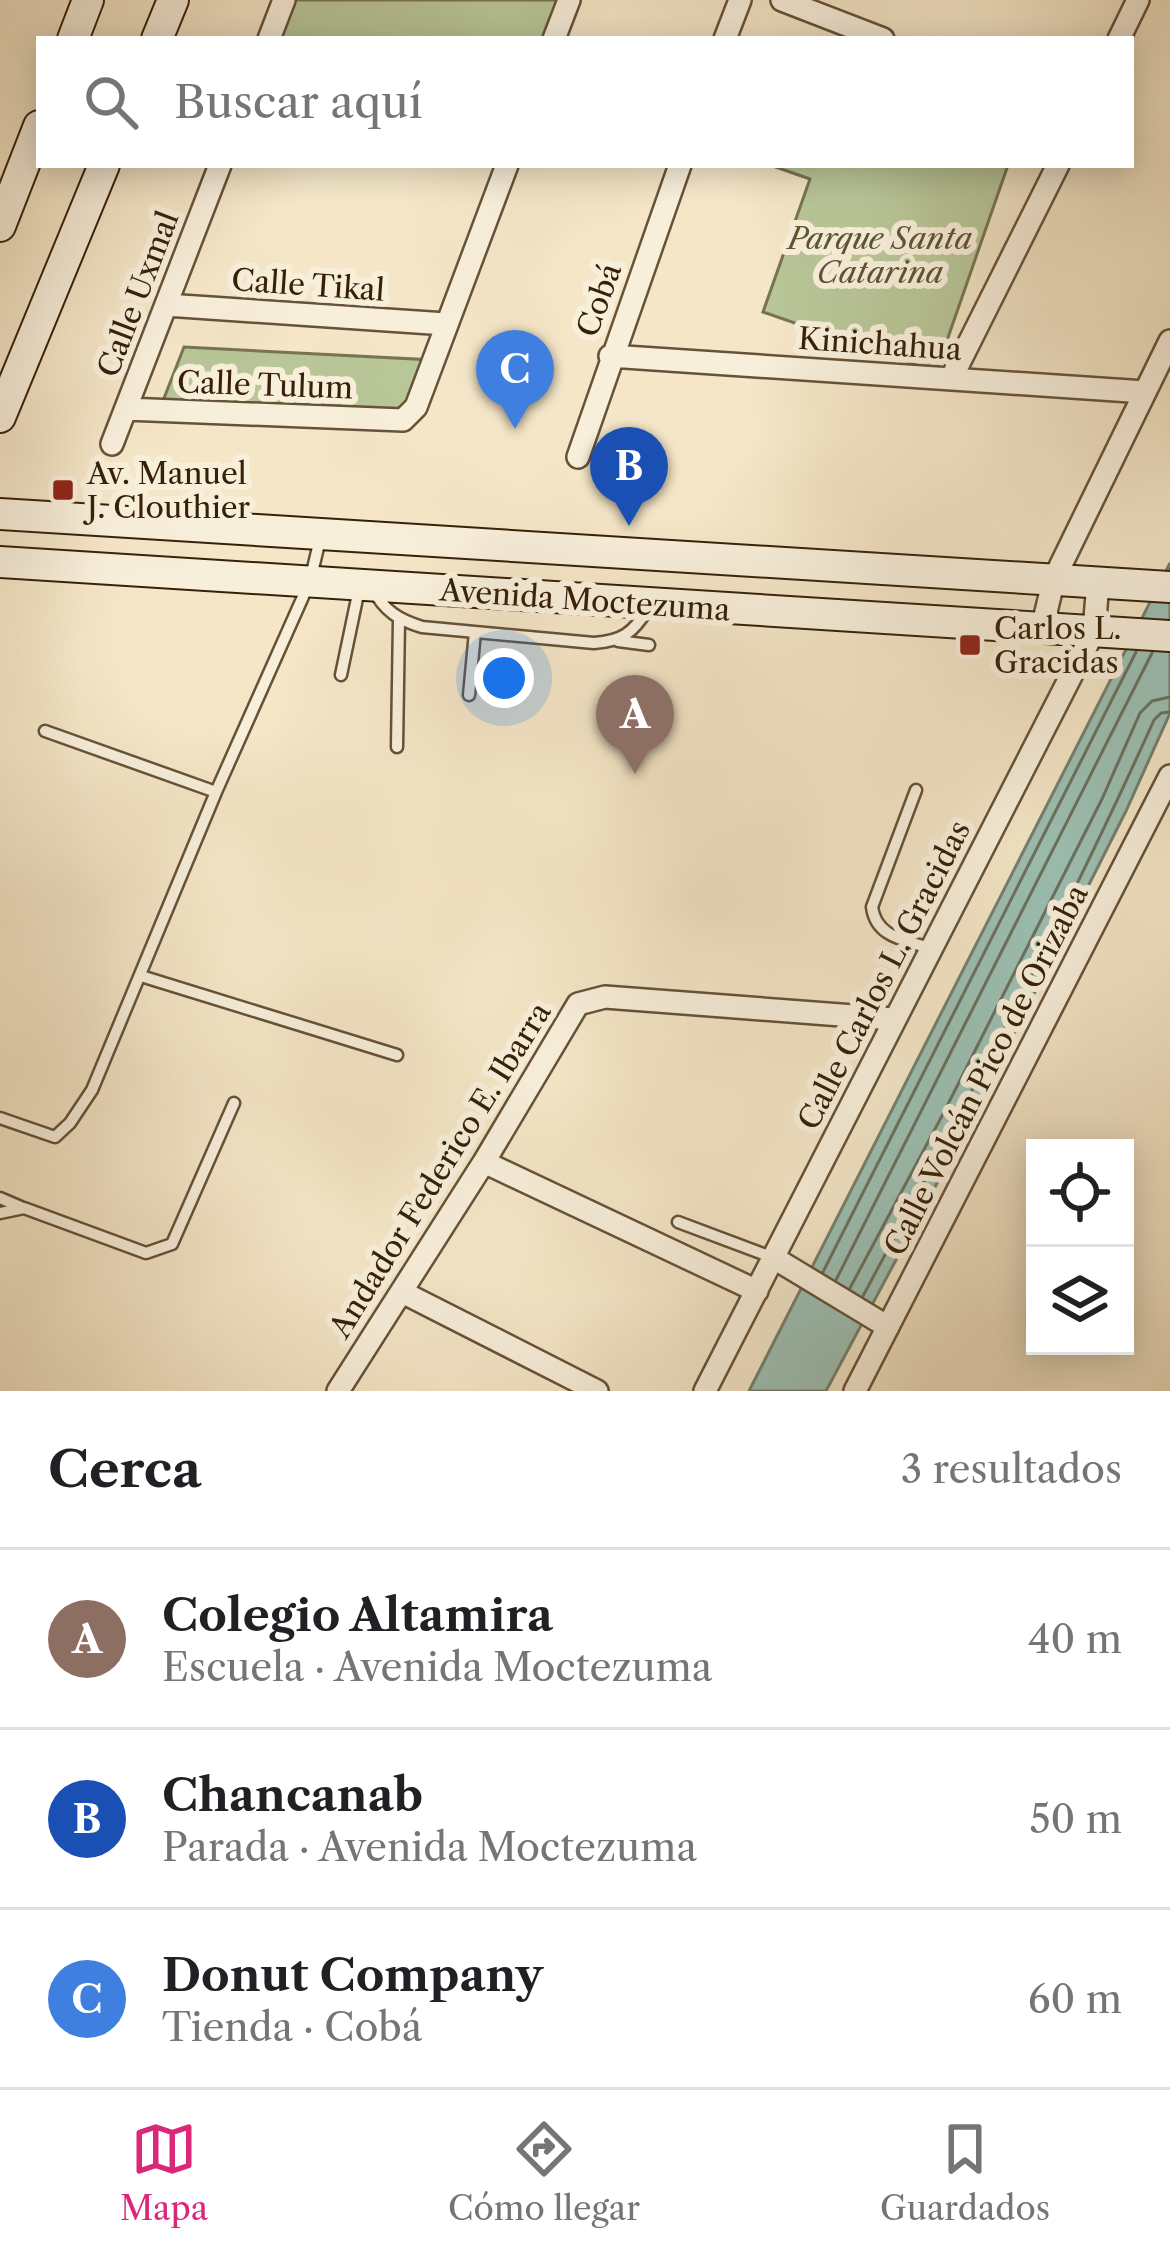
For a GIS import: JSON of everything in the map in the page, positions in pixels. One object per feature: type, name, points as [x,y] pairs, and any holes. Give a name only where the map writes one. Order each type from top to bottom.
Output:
[{"type":"street","points":[[74,36],[88,0]]},
{"type":"street","points":[[158,36],[173,0]]},
{"type":"street","points":[[270,36],[284,0]]},
{"type":"street","points":[[555,36],[569,0]]},
{"type":"street","points":[[726,36],[740,0]]},
{"type":"street","points":[[782,0],[875,36]]},
{"type":"street","points":[[1121,36],[1138,0]]},
{"type":"street","points":[[1,220],[11,164],[36,130]]},
{"type":"street","points":[[0,417],[103,168]]},
{"type":"street","name":"Calle Uxmal","points":[[112,444],[219,168]]},
{"type":"street","points":[[446,324],[506,168]]},
{"type":"street","name":"Cobá","points":[[578,457],[679,168]]},
{"type":"street","points":[[951,379],[1056,168]]},
{"type":"street","name":"Calle Tikal","points":[[166,305],[446,324]]},
{"type":"street","name":"Calle Tulum","points":[[126,409],[403,420],[416,407],[446,324]]},
{"type":"street","points":[[1042,628],[1054,579],[1170,340]]},
{"type":"street","name":"Kinichahua","points":[[610,356],[1145,392]]},
{"type":"street","name":"Avenida Moctezuma","points":[[0,514],[1155,586]]},
{"type":"street","name":"Avenida Moctezuma","points":[[0,562],[1170,636]]},
{"type":"street","name":"Calle Carlos L. Gracidas","points":[[705,1391],[892,1019],[1110,632],[1098,582]]},
{"type":"street","name":"Calle Volcán Pico de Orizaba","points":[[855,1391],[880,1322],[1170,776]]},
{"type":"street","name":"Andador Federico E. Ibarra","points":[[338,1391],[578,1004],[605,997],[892,1019]]},
{"type":"street","points":[[484,1162],[757,1291]]},
{"type":"street","points":[[774,1258],[880,1322]]},
{"type":"street","points":[[402,1292],[597,1391]]},
{"type":"lane","points":[[0,1118],[55,1137],[70,1124],[92,1090],[310,581],[322,532]]},
{"type":"lane","points":[[366,586],[400,620],[422,628],[649,645]]},
{"type":"lane","points":[[341,675],[366,586]]},
{"type":"lane","points":[[617,641],[635,629],[651,604]]},
{"type":"lane","points":[[397,747],[400,620]]},
{"type":"lane","points":[[470,695],[475,632]]},
{"type":"lane","points":[[45,731],[216,792]]},
{"type":"lane","points":[[916,790],[872,907],[874,922],[884,932],[932,949]]},
{"type":"lane","points":[[141,976],[397,1054]]},
{"type":"lane","points":[[0,1198],[146,1252],[172,1244],[234,1103]]},
{"type":"lane","points":[[0,1214],[24,1208]]},
{"type":"lane","points":[[678,1222],[774,1258]]},
{"type":"green space","points":[[289,0],[569,0],[555,36],[274,36]]},
{"type":"green space","name":"Parque Santa Catarina","points":[[779,168],[1007,168],[936,372],[763,312],[810,179]]},
{"type":"green space","points":[[184,347],[433,360],[403,420],[159,411]]},
{"type":"water","points":[[1170,563],[1170,713],[1126,811],[967,1127],[826,1391],[749,1391]]},
{"type":"place","name":"Donut Company","points":[[515,429]]},
{"type":"place","name":"Av. Manuel J. Clouthier","points":[[63,490]]},
{"type":"place","name":"Chancanab","points":[[629,526]]},
{"type":"place","name":"Carlos L. Gracidas","points":[[970,645]]},
{"type":"place","name":"Colegio Altamira","points":[[635,774]]}]
